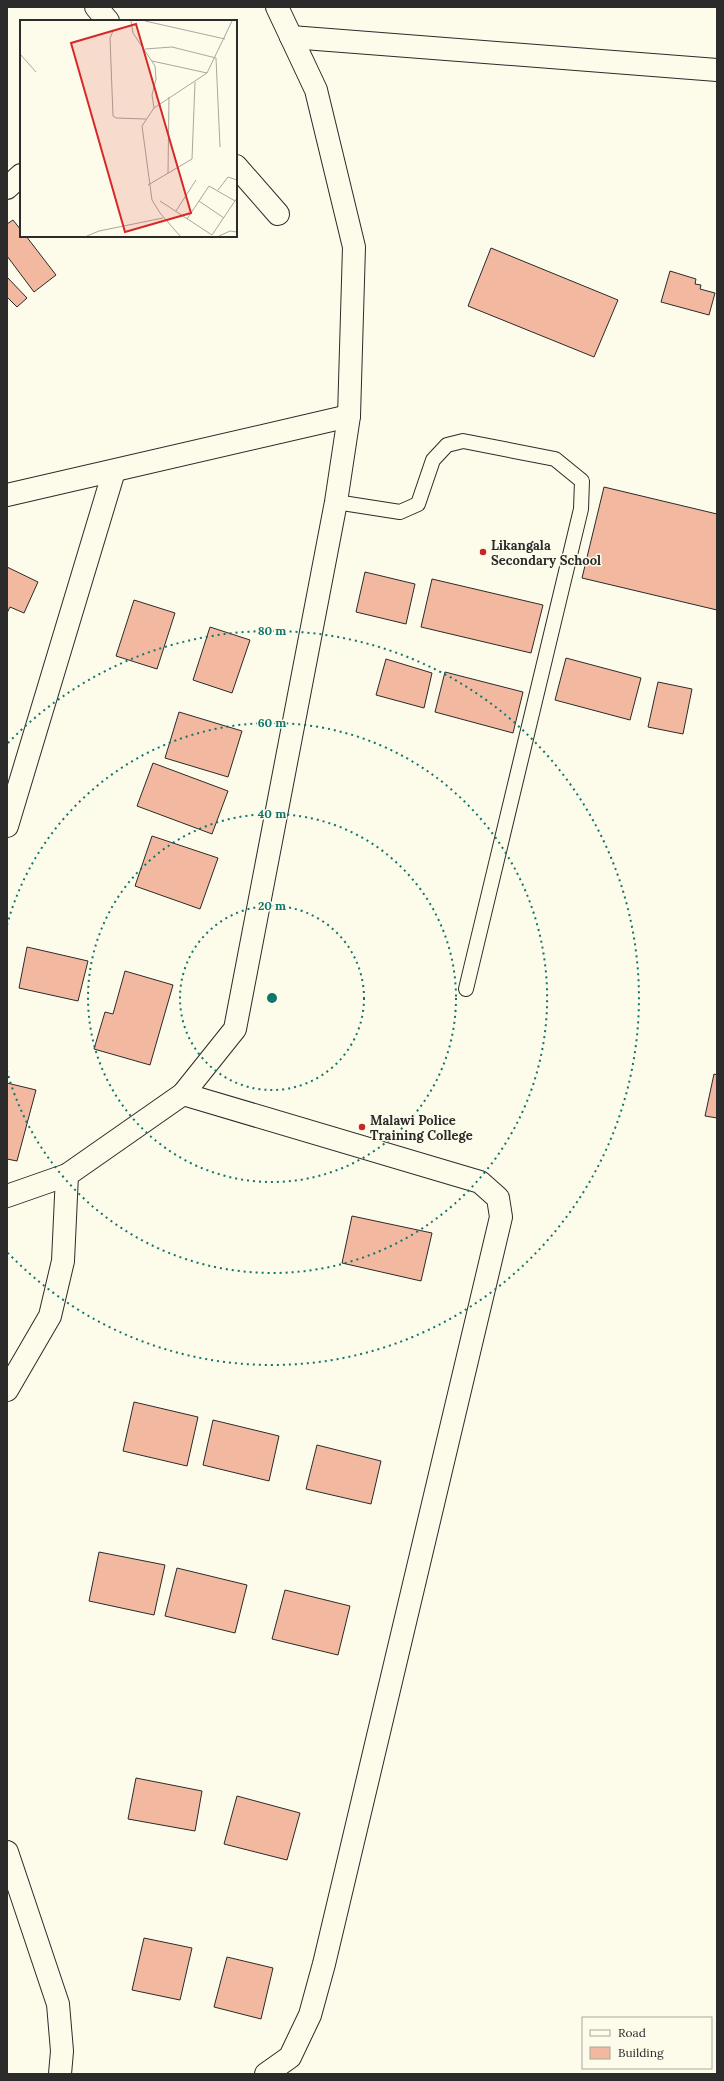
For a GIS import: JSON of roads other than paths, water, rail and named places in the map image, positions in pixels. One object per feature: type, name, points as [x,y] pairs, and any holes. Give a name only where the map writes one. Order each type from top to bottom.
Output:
[{"type":"street","points":[[96,7],[107,20]]},
{"type":"street","points":[[7,1196],[67,1174],[183,1094],[235,1029],[336,502],[349,416],[354,246],[316,90],[276,7]]},
{"type":"street","points":[[291,37],[717,70]]},
{"type":"street","points":[[237,167],[278,214]]},
{"type":"street","points":[[7,188],[20,176]]},
{"type":"street","points":[[7,495],[349,416]]},
{"type":"street","points":[[7,826],[114,471]]},
{"type":"street","points":[[183,1094],[480,1182],[498,1198],[501,1217],[318,1986],[310,2015],[290,2057],[266,2074]]},
{"type":"street","points":[[7,1390],[50,1316],[63,1261],[67,1174]]},
{"type":"street","points":[[7,1852],[58,2004],[62,2051],[60,2074]]},
{"type":"lane","points":[[336,502],[400,512],[418,504],[433,460],[447,445],[463,440],[555,458],[582,481],[581,509],[466,989]]},
{"type":"place","name":"Likangala Secondary School","points":[[483,552]]},
{"type":"place","name":"Malawi Police Training College","points":[[362,1127]]}]
